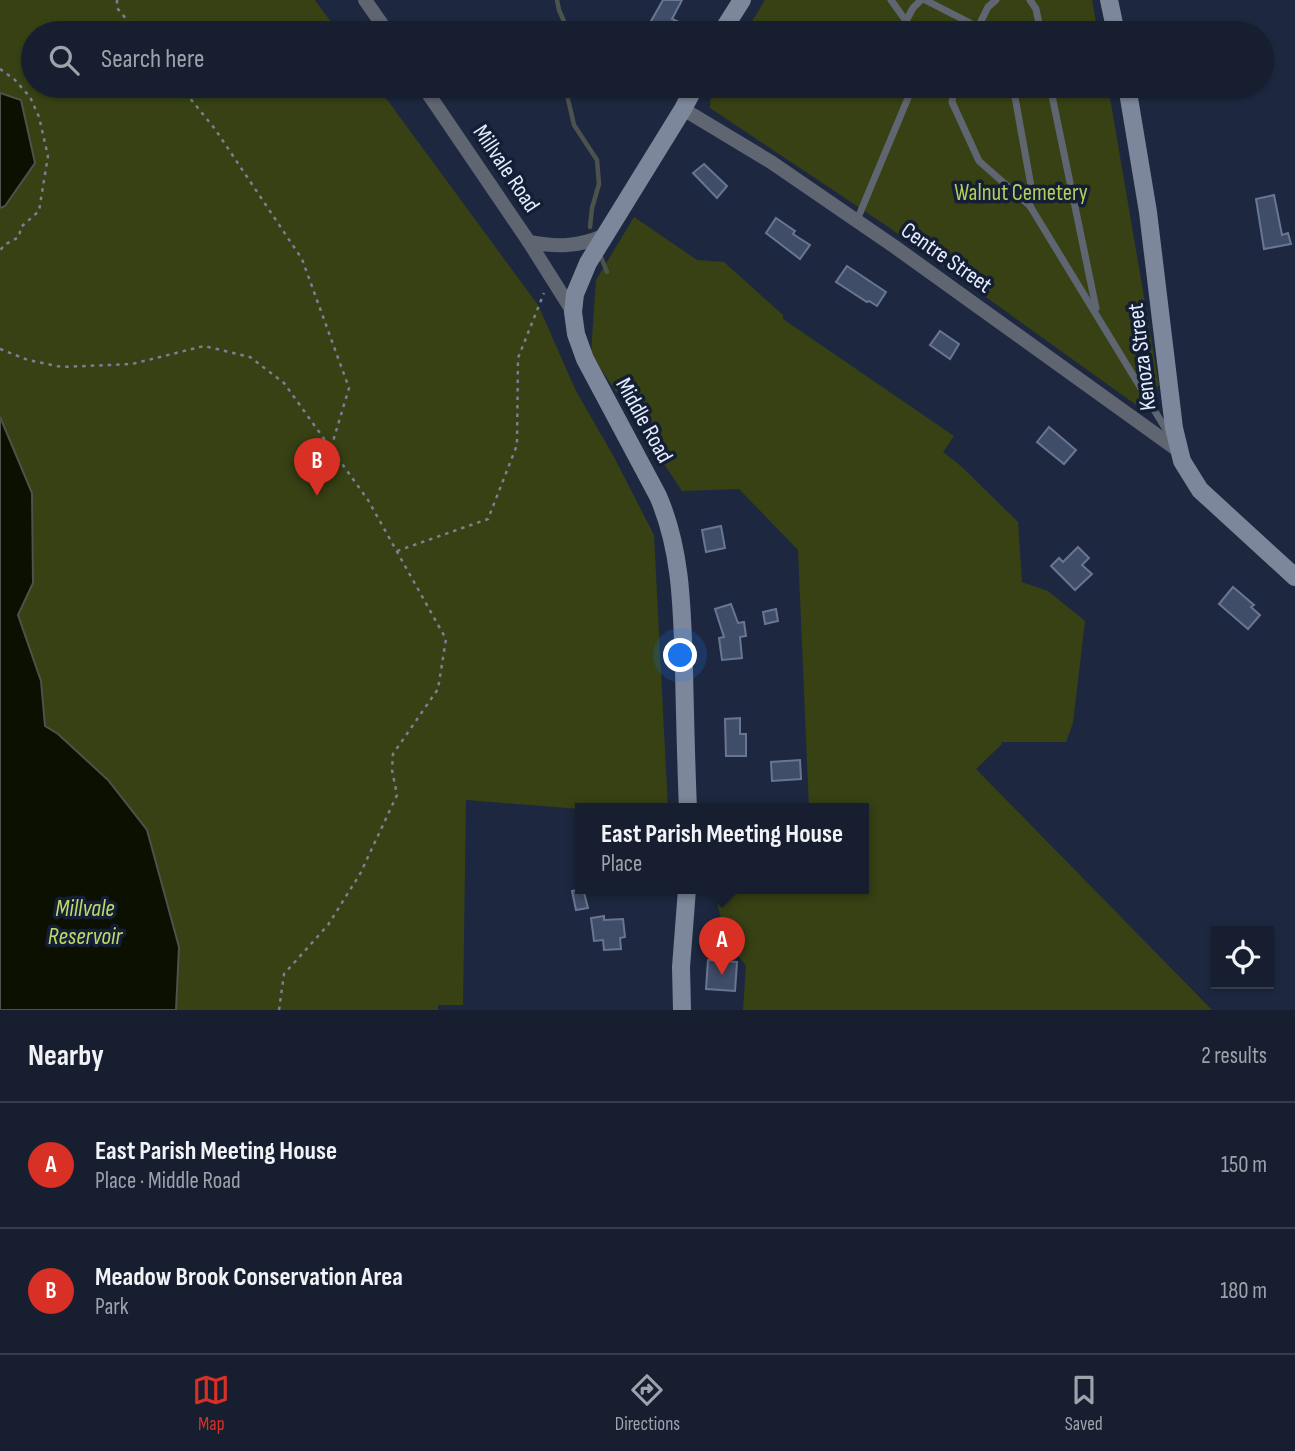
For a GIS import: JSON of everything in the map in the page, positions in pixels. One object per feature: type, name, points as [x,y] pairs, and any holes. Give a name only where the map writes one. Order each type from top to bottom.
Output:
[{"type":"street","points":[[365,0],[380,21]]},
{"type":"street","points":[[729,21],[742,0]]},
{"type":"street","points":[[1109,0],[1113,21]]},
{"type":"street","name":"Millvale Road","points":[[432,98],[529,242],[573,313]]},
{"type":"street","name":"Middle Road","points":[[688,803],[677,553],[668,519],[658,496],[585,359],[576,334],[573,313],[580,278],[689,98]]},
{"type":"street","name":"Kenoza Street","points":[[1129,98],[1146,199],[1179,451],[1189,476],[1200,490],[1295,577]]},
{"type":"street","name":"Centre Street","points":[[683,109],[771,162],[857,221],[1179,451]]},
{"type":"street","name":"Millvale Road","points":[[529,242],[562,246],[589,243],[603,236]]},
{"type":"street","points":[[682,1010],[681,967],[687,894]]},
{"type":"lane","points":[[891,0],[906,21],[913,8],[923,0],[960,21]]},
{"type":"lane","points":[[981,21],[988,7],[996,0]]},
{"type":"lane","points":[[1030,0],[1036,9],[1038,21]]},
{"type":"lane","points":[[857,221],[908,98]]},
{"type":"lane","points":[[952,98],[979,161],[1030,206],[1179,451]]},
{"type":"lane","points":[[1015,98],[1031,186],[1030,206]]},
{"type":"lane","points":[[1052,98],[1097,316]]},
{"type":"path","points":[[117,0],[117,8],[128,21]]},
{"type":"path","points":[[0,69],[21,87]]},
{"type":"path","points":[[0,251],[4,245],[19,237],[21,227],[39,211],[48,156],[39,117],[30,98]]},
{"type":"path","points":[[190,98],[215,129],[302,259],[349,388],[331,449]]},
{"type":"path","points":[[397,551],[488,519],[517,445],[518,358],[551,277]]},
{"type":"path","points":[[0,349],[28,360],[62,368],[132,364],[204,346],[250,357],[284,383],[368,500],[446,639],[438,689],[393,754],[392,770],[397,795],[360,874],[328,925],[284,974],[279,1010]]},
{"type":"green space","points":[[0,0],[315,0],[330,21],[21,21],[21,98],[386,98],[538,305],[576,391],[654,535],[668,803],[575,803],[575,809],[466,800],[463,1005],[438,1005],[438,1010],[0,1010]]},
{"type":"green space","points":[[765,0],[1092,0],[1096,21],[752,21]]},
{"type":"green space","name":"Walnut Cemetery","points":[[711,98],[1110,98],[1159,385],[1139,407],[887,226],[710,108]]},
{"type":"green space","points":[[634,217],[697,260],[724,262],[783,315],[783,319],[954,436],[943,452],[1018,522],[1022,582],[1048,591],[1085,621],[1073,723],[1066,742],[1001,742],[976,769],[1212,1010],[743,1010],[746,966],[726,939],[715,894],[869,894],[869,803],[809,803],[798,550],[739,489],[682,491],[591,354],[596,280]]},
{"type":"water","points":[[0,93],[21,100],[35,163],[5,206],[0,208]]},
{"type":"water","name":"Millvale Reservoir","points":[[0,417],[32,493],[33,583],[18,615],[41,681],[45,726],[58,734],[108,780],[147,830],[179,947],[176,1010],[0,1010]]},
{"type":"building","points":[[663,0],[682,0],[672,19],[677,21],[651,21]]},
{"type":"building","points":[[704,164],[727,186],[717,198],[693,173]]},
{"type":"building","points":[[1274,195],[1282,235],[1288,233],[1291,244],[1264,249],[1256,199]]},
{"type":"building","points":[[776,218],[810,245],[800,259],[766,233]]},
{"type":"building","points":[[847,266],[886,292],[877,306],[836,282]]},
{"type":"building","points":[[940,331],[959,344],[950,359],[930,345]]},
{"type":"building","points":[[1049,427],[1076,450],[1064,464],[1037,442]]},
{"type":"building","points":[[721,526],[725,548],[706,552],[702,530]]},
{"type":"building","points":[[1078,547],[1089,558],[1082,565],[1092,574],[1075,590],[1051,566],[1059,558],[1063,562]]},
{"type":"building","points":[[1233,587],[1254,605],[1251,607],[1260,615],[1248,629],[1219,604]]},
{"type":"building","points":[[731,604],[738,623],[744,622],[746,636],[740,637],[742,658],[722,660],[719,638],[724,637],[715,609]]},
{"type":"building","points":[[776,609],[778,621],[765,624],[763,612]]},
{"type":"building","points":[[740,718],[740,734],[746,734],[746,756],[726,756],[725,719]]},
{"type":"building","points":[[800,760],[801,779],[772,781],[771,762]]},
{"type":"building","points":[[575,890],[575,894],[584,894],[588,908],[576,910],[572,891]]},
{"type":"building","points":[[604,916],[604,920],[623,919],[625,937],[620,938],[621,949],[604,950],[603,940],[594,941],[591,918]]},
{"type":"building","points":[[708,960],[737,962],[735,991],[706,989]]},
{"type":"waterway","points":[[557,0],[564,21]]},
{"type":"waterway","points":[[568,98],[574,125],[597,160],[599,184],[590,227]]},
{"type":"waterway","points":[[601,257],[607,272]]},
{"type":"place","name":"Meadow Brook Conservation Area","points":[[317,496]]},
{"type":"place","name":"East Parish Meeting House","points":[[722,975]]}]
